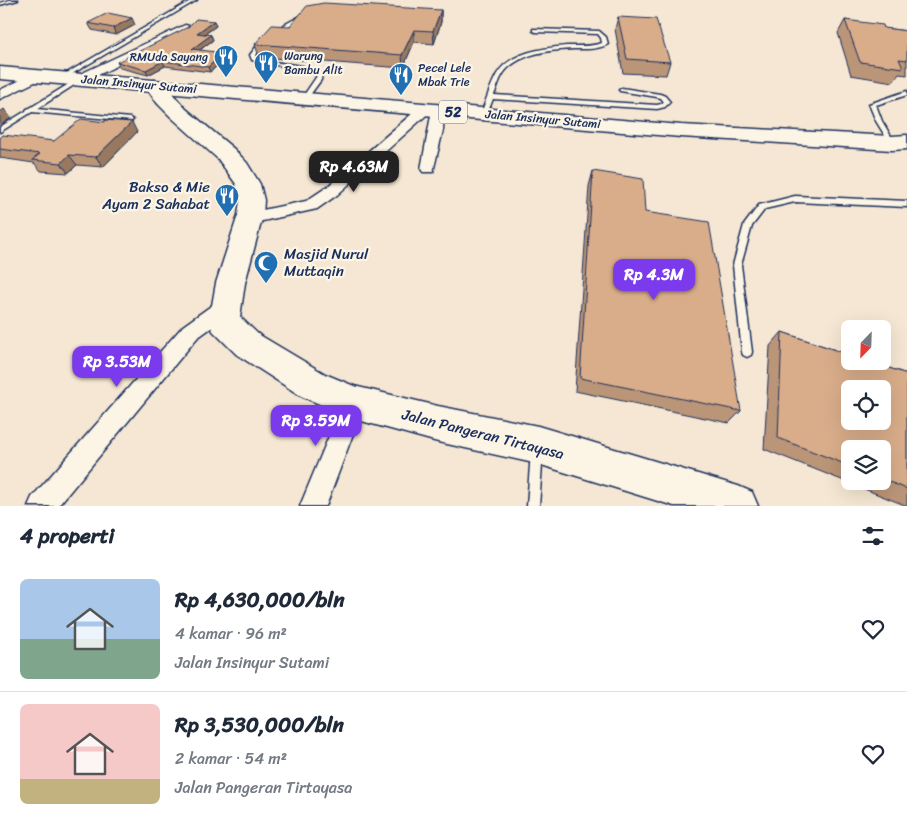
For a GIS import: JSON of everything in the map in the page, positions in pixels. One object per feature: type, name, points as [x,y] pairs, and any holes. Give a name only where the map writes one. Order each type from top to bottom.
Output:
[{"type":"main road","name":"Jalan Insinyur Sutami","points":[[0,73],[432,110],[487,105],[681,131],[899,143]]},
{"type":"main road","points":[[155,86],[166,102],[225,154],[244,176],[250,188],[252,200],[249,218],[225,307]]},
{"type":"main road","name":"Jalan Pangeran Tirtayasa","points":[[225,307],[224,322],[247,344],[313,385],[354,402],[438,424],[538,446],[738,506]]},
{"type":"street","points":[[71,78],[184,28]]},
{"type":"street","points":[[0,95],[37,76]]},
{"type":"street","points":[[249,218],[311,205],[332,192],[432,110],[436,130],[431,145],[428,169]]},
{"type":"street","points":[[41,506],[190,332],[225,307]]},
{"type":"street","points":[[313,506],[354,402]]},
{"type":"lane","points":[[0,4],[16,0]]},
{"type":"lane","points":[[0,130],[71,78],[195,0]]},
{"type":"lane","points":[[305,98],[320,75],[315,71],[261,62],[254,59],[253,55],[266,37],[291,21],[310,13]]},
{"type":"lane","points":[[535,30],[599,34],[604,38],[604,44],[597,47],[553,49],[522,57],[501,72],[487,105],[657,107],[663,106],[667,102],[658,95],[622,90]]},
{"type":"lane","points":[[899,143],[878,121],[872,104],[907,94]]},
{"type":"lane","points":[[29,110],[130,120]]},
{"type":"lane","points":[[747,352],[736,265],[748,225],[762,207],[795,199],[907,204]]},
{"type":"lane","points":[[534,506],[538,446]]},
{"type":"building","points":[[324,3],[441,10],[433,31],[414,30],[402,55],[255,44],[272,25],[290,26],[307,6]]},
{"type":"building","points":[[108,13],[132,18],[113,28],[88,23]]},
{"type":"building","points":[[618,17],[656,19],[670,62],[627,59]]},
{"type":"building","points":[[196,19],[214,21],[197,33],[211,35],[192,49],[224,53],[208,67],[163,61],[146,70],[117,62],[188,27]]},
{"type":"building","points":[[845,20],[883,25],[884,28],[907,31],[907,60],[899,59],[903,68],[860,62]]},
{"type":"building","points":[[81,119],[105,122],[105,120],[132,122],[96,157],[69,155],[61,163],[32,160],[40,154],[0,149],[0,138],[3,135],[54,141]]},
{"type":"building","points":[[593,171],[643,179],[645,212],[709,222],[741,411],[580,378]]},
{"type":"building","points":[[782,332],[841,352],[841,370],[891,369],[907,374],[907,489],[891,483],[891,440],[841,440],[841,462],[778,438]]},
{"type":"place","name":"RMUda Sayang","points":[[226,78]]},
{"type":"place","name":"Warung Bambu Alit","points":[[266,84]]},
{"type":"place","name":"Pecel Lele Mbak Trie","points":[[401,96]]},
{"type":"place","name":"Bakso & Mie Ayam 2 Sahabat","points":[[227,217]]},
{"type":"place","name":"Masjid Nurul Muttaqin","points":[[266,284]]}]
